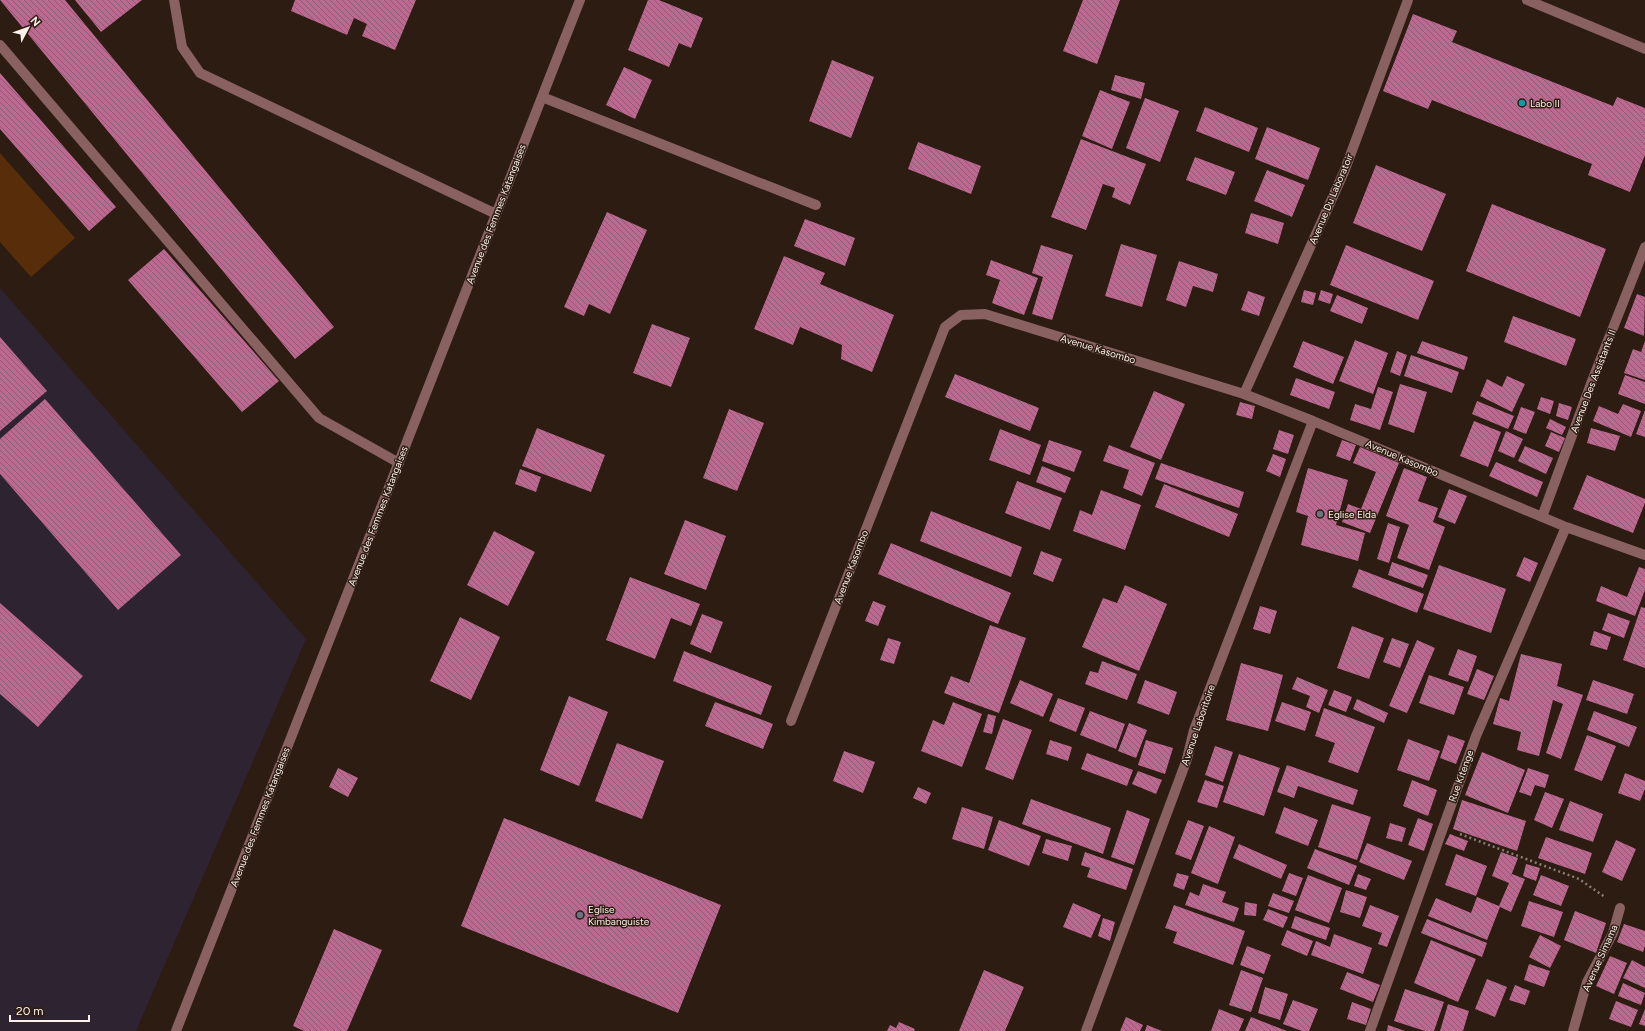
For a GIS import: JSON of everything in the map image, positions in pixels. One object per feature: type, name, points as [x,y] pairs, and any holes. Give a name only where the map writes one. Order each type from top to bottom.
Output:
[{"type":"street","points":[[174,0],[182,47],[200,74],[496,214]]},
{"type":"street","name":"Avenue des Femmes Katangaises","points":[[176,1031],[580,0]]},
{"type":"street","name":"Avenue Du Laboratoir","points":[[1244,394],[1344,172],[1408,0]]},
{"type":"street","points":[[1527,0],[1645,49]]},
{"type":"street","points":[[0,45],[319,418],[399,463]]},
{"type":"street","points":[[542,97],[816,205]]},
{"type":"street","name":"Avenue Des Assistants II","points":[[1542,517],[1592,381],[1645,247]]},
{"type":"street","name":"Avenue Kasombo","points":[[791,721],[945,327],[961,315],[985,314],[1244,394],[1313,421],[1566,527],[1645,555]]},
{"type":"street","name":"Avenue Laboritoire","points":[[1086,1031],[1187,759],[1194,730],[1313,421]]},
{"type":"street","name":"Rue Kitenge","points":[[1370,1031],[1476,736],[1566,527]]},
{"type":"street","name":"Avenue Simama","points":[[1573,1031],[1587,982],[1613,933],[1620,908]]},
{"type":"path","points":[[1442,828],[1579,879],[1620,908]]},
{"type":"shaded area","points":[[0,153],[75,238],[31,277],[0,242]]},
{"type":"shaded area","points":[[0,288],[306,639],[136,1031],[0,1031]]},
{"type":"building","points":[[0,0],[65,0],[334,327],[295,359]]},
{"type":"building","points":[[75,0],[142,0],[101,32]]},
{"type":"building","points":[[295,0],[416,0],[395,50],[362,36],[367,24],[354,18],[347,35],[291,11]]},
{"type":"building","points":[[648,0],[659,0],[703,18],[691,48],[679,43],[669,67],[628,50]]},
{"type":"building","points":[[1083,0],[1120,0],[1097,64],[1063,51]]},
{"type":"building","name":"Labo II","points":[[1413,14],[1457,31],[1452,42],[1613,106],[1617,97],[1645,108],[1645,155],[1630,192],[1588,175],[1592,164],[1432,100],[1428,109],[1383,91]]},
{"type":"building","points":[[832,60],[874,77],[851,138],[809,121]]},
{"type":"building","points":[[624,67],[652,80],[635,119],[606,105]]},
{"type":"building","points":[[0,73],[116,207],[89,231],[0,129]]},
{"type":"building","points":[[1115,75],[1145,83],[1141,99],[1111,90]]},
{"type":"building","points":[[1100,90],[1130,102],[1112,149],[1082,136]]},
{"type":"building","points":[[1145,98],[1179,111],[1160,162],[1126,148]]},
{"type":"building","points":[[1205,107],[1258,128],[1249,152],[1196,131]]},
{"type":"building","points":[[1267,127],[1320,148],[1308,180],[1255,159]]},
{"type":"building","points":[[1081,139],[1146,164],[1130,205],[1112,197],[1115,188],[1103,184],[1086,230],[1051,217]]},
{"type":"building","points":[[918,142],[981,166],[971,194],[908,169]]},
{"type":"building","points":[[1195,157],[1235,172],[1226,195],[1186,180]]},
{"type":"building","points":[[1376,165],[1446,194],[1422,251],[1353,223]]},
{"type":"building","points":[[1267,170],[1305,185],[1292,217],[1254,201]]},
{"type":"building","points":[[1492,204],[1606,249],[1580,317],[1466,271]]},
{"type":"building","points":[[607,212],[647,230],[610,314],[589,304],[584,316],[564,307]]},
{"type":"building","points":[[1251,213],[1284,223],[1278,244],[1245,233]]},
{"type":"building","points":[[805,219],[855,238],[845,266],[794,246]]},
{"type":"building","points":[[1121,244],[1157,255],[1142,307],[1105,296]]},
{"type":"building","points":[[1041,245],[1073,255],[1052,320],[1032,314],[1043,277],[1032,273]]},
{"type":"building","points":[[1346,245],[1434,281],[1418,320],[1330,285]]},
{"type":"building","points":[[164,249],[279,381],[242,412],[128,280]]},
{"type":"building","points":[[784,256],[825,273],[820,284],[894,315],[872,372],[841,359],[842,345],[800,327],[793,345],[754,329]]},
{"type":"building","points":[[991,260],[1038,278],[1024,315],[992,303],[1000,280],[986,275]]},
{"type":"building","points":[[1179,261],[1218,274],[1213,292],[1193,286],[1186,307],[1166,300]]},
{"type":"building","points":[[1304,290],[1316,293],[1313,305],[1301,302]]},
{"type":"building","points":[[1321,290],[1333,294],[1330,304],[1318,300]]},
{"type":"building","points":[[1248,291],[1265,297],[1259,316],[1241,310]]},
{"type":"building","points":[[1637,294],[1645,297],[1644,336],[1624,328]]},
{"type":"building","points":[[1337,295],[1368,308],[1362,324],[1330,311]]},
{"type":"building","points":[[1513,316],[1576,339],[1566,366],[1504,342]]},
{"type":"building","points":[[652,324],[690,338],[671,387],[633,373]]},
{"type":"building","points":[[0,337],[47,391],[0,431]]},
{"type":"building","points":[[1355,340],[1388,353],[1373,394],[1339,381]]},
{"type":"building","points":[[1303,341],[1344,357],[1333,384],[1293,367]]},
{"type":"building","points":[[1422,341],[1468,357],[1464,370],[1417,353]]},
{"type":"building","points":[[1645,341],[1645,380],[1624,373],[1633,349],[1641,352]]},
{"type":"building","points":[[1397,351],[1407,355],[1400,376],[1390,372]]},
{"type":"building","points":[[1411,355],[1459,372],[1452,393],[1404,376]]},
{"type":"building","points":[[955,374],[1039,408],[1030,431],[945,397]]},
{"type":"building","points":[[1625,375],[1645,382],[1645,404],[1618,394]]},
{"type":"building","points":[[1507,376],[1525,384],[1512,412],[1480,396],[1487,379],[1502,387]]},
{"type":"building","points":[[1296,378],[1335,392],[1329,409],[1290,395]]},
{"type":"building","points":[[1400,384],[1427,392],[1414,433],[1388,424]]},
{"type":"building","points":[[1378,387],[1393,392],[1380,430],[1350,420],[1355,404],[1371,409]]},
{"type":"building","points":[[1154,391],[1185,404],[1161,460],[1130,447]]},
{"type":"building","points":[[1541,397],[1554,401],[1550,414],[1537,409]]},
{"type":"building","points":[[45,399],[181,555],[118,610],[0,474],[0,439]]},
{"type":"building","points":[[1477,401],[1514,416],[1508,429],[1472,414]]},
{"type":"building","points":[[1240,402],[1255,406],[1252,419],[1236,415]]},
{"type":"building","points":[[1559,403],[1572,407],[1568,420],[1556,416]]},
{"type":"building","points":[[1623,404],[1641,411],[1631,437],[1593,421],[1599,406],[1618,414]]},
{"type":"building","points":[[1521,407],[1535,412],[1526,434],[1513,429]]},
{"type":"building","points":[[729,409],[764,423],[737,491],[703,478]]},
{"type":"building","points":[[1645,410],[1645,437],[1636,434]]},
{"type":"building","points":[[1550,419],[1566,427],[1562,435],[1546,428]]},
{"type":"building","points":[[1474,421],[1501,432],[1488,467],[1460,456]]},
{"type":"building","points":[[537,428],[605,455],[591,492],[522,466]]},
{"type":"building","points":[[1591,428],[1620,436],[1615,451],[1587,443]]},
{"type":"building","points":[[1000,429],[1041,445],[1030,475],[989,460]]},
{"type":"building","points":[[1279,430],[1294,435],[1288,454],[1273,449]]},
{"type":"building","points":[[1506,431],[1523,439],[1514,458],[1498,451]]},
{"type":"building","points":[[1551,432],[1565,438],[1559,452],[1545,446]]},
{"type":"building","points":[[1049,440],[1082,451],[1074,472],[1042,461]]},
{"type":"building","points":[[1342,440],[1356,445],[1350,461],[1336,456]]},
{"type":"building","points":[[1109,445],[1155,463],[1142,496],[1123,488],[1129,470],[1103,461]]},
{"type":"building","points":[[1525,446],[1553,458],[1546,474],[1518,461]]},
{"type":"building","points":[[1360,447],[1399,463],[1370,533],[1342,522],[1348,504],[1361,509],[1376,472],[1353,463]]},
{"type":"building","points":[[1273,454],[1286,459],[1280,477],[1266,471]]},
{"type":"building","points":[[1496,462],[1543,482],[1537,497],[1489,476]]},
{"type":"building","points":[[1161,463],[1244,492],[1239,508],[1155,479]]},
{"type":"building","points":[[1042,466],[1071,478],[1065,493],[1036,482]]},
{"type":"building","name":"Eglise Elda","points":[[1308,468],[1348,480],[1336,525],[1365,533],[1358,561],[1301,545],[1308,516],[1296,512]]},
{"type":"building","points":[[1404,468],[1427,477],[1418,501],[1438,508],[1433,522],[1445,527],[1429,570],[1397,558],[1409,525],[1386,516]]},
{"type":"building","points":[[520,469],[541,477],[536,492],[515,484]]},
{"type":"building","points":[[1587,475],[1645,499],[1645,503],[1633,533],[1573,509]]},
{"type":"building","points":[[1017,481],[1062,498],[1050,530],[1005,513]]},
{"type":"building","points":[[1164,484],[1238,514],[1229,537],[1155,507]]},
{"type":"building","points":[[1449,489],[1467,496],[1455,524],[1438,517]]},
{"type":"building","points":[[1101,490],[1141,505],[1125,550],[1073,531],[1080,510],[1092,515]]},
{"type":"building","points":[[931,511],[1022,547],[1011,577],[920,541]]},
{"type":"building","points":[[685,520],[726,536],[706,590],[664,574]]},
{"type":"building","points":[[1388,523],[1400,527],[1389,563],[1377,559]]},
{"type":"building","points":[[494,531],[535,552],[508,606],[467,585]]},
{"type":"building","points":[[891,543],[1011,593],[998,624],[878,574]]},
{"type":"building","points":[[1041,551],[1062,559],[1053,582],[1033,574]]},
{"type":"building","points":[[1524,557],[1538,563],[1530,582],[1516,576]]},
{"type":"building","points":[[1392,562],[1428,575],[1423,588],[1388,575]]},
{"type":"building","points":[[1439,565],[1506,589],[1491,633],[1423,609]]},
{"type":"building","points":[[1639,567],[1645,569],[1645,590],[1635,616],[1596,601],[1601,586],[1627,597]]},
{"type":"building","points":[[1359,569],[1424,594],[1417,613],[1352,587]]},
{"type":"building","points":[[630,577],[700,604],[691,626],[671,618],[655,659],[606,640]]},
{"type":"building","points":[[1125,585],[1167,604],[1139,671],[1082,647],[1103,598],[1117,603]]},
{"type":"building","points":[[873,601],[886,606],[878,626],[865,621]]},
{"type":"building","points":[[0,603],[83,676],[38,727],[0,694]]},
{"type":"building","points":[[1260,606],[1277,611],[1270,634],[1253,629]]},
{"type":"building","points":[[1641,607],[1645,608],[1645,668],[1623,660]]},
{"type":"building","points":[[1608,613],[1630,621],[1624,638],[1602,630]]},
{"type":"building","points":[[702,614],[723,622],[711,653],[690,644]]},
{"type":"building","points":[[460,617],[500,637],[471,700],[430,681]]},
{"type":"building","points":[[990,625],[1026,638],[999,713],[944,693],[951,676],[969,683]]},
{"type":"building","points":[[1352,626],[1384,638],[1369,679],[1337,668]]},
{"type":"building","points":[[1594,631],[1611,637],[1607,650],[1590,645]]},
{"type":"building","points":[[888,638],[901,642],[894,664],[880,660]]},
{"type":"building","points":[[1392,638],[1409,644],[1400,668],[1383,662]]},
{"type":"building","points":[[1417,640],[1435,648],[1407,713],[1389,706]]},
{"type":"building","points":[[1458,649],[1477,656],[1468,682],[1448,675]]},
{"type":"building","points":[[684,651],[772,686],[761,715],[673,681]]},
{"type":"building","points":[[1521,654],[1562,664],[1557,686],[1583,695],[1561,759],[1546,753],[1563,704],[1553,700],[1539,756],[1517,750],[1521,732],[1493,724],[1500,698],[1509,701]]},
{"type":"building","points":[[1102,661],[1137,674],[1127,700],[1085,684],[1090,671],[1098,673]]},
{"type":"building","points":[[1241,663],[1283,675],[1268,731],[1226,720]]},
{"type":"building","points":[[1477,669],[1494,676],[1484,700],[1467,694]]},
{"type":"building","points":[[1429,675],[1464,687],[1454,715],[1419,703]]},
{"type":"building","points":[[1297,677],[1328,690],[1319,713],[1306,707],[1310,696],[1292,689]]},
{"type":"building","points":[[1020,680],[1053,694],[1043,717],[1010,703]]},
{"type":"building","points":[[1145,680],[1177,692],[1169,715],[1137,703]]},
{"type":"building","points":[[1593,680],[1634,694],[1627,714],[1586,700]]},
{"type":"building","points":[[1334,690],[1352,697],[1346,712],[1328,705]]},
{"type":"building","points":[[569,696],[608,712],[579,786],[540,770]]},
{"type":"building","points":[[1058,698],[1085,708],[1076,732],[1049,721]]},
{"type":"building","points":[[1357,699],[1388,713],[1384,723],[1353,709]]},
{"type":"building","points":[[715,702],[773,724],[763,749],[705,726]]},
{"type":"building","points":[[953,702],[982,714],[962,767],[921,751],[933,720],[944,725]]},
{"type":"building","points":[[1282,702],[1311,712],[1305,731],[1275,721]]},
{"type":"building","points":[[1324,708],[1375,727],[1358,773],[1328,762],[1335,743],[1315,736]]},
{"type":"building","points":[[1090,711],[1125,724],[1116,749],[1080,735]]},
{"type":"building","points":[[1594,711],[1637,727],[1629,747],[1587,730]]},
{"type":"building","points":[[988,714],[996,716],[992,734],[983,732]]},
{"type":"building","points":[[1003,719],[1032,730],[1013,780],[985,769]]},
{"type":"building","points":[[1129,723],[1147,730],[1136,758],[1118,751]]},
{"type":"building","points":[[1448,735],[1465,741],[1456,764],[1440,758]]},
{"type":"building","points":[[1587,735],[1616,746],[1602,781],[1574,770]]},
{"type":"building","points":[[1408,739],[1440,751],[1429,781],[1397,770]]},
{"type":"building","points":[[1050,740],[1072,747],[1068,761],[1046,754]]},
{"type":"building","points":[[1146,740],[1173,748],[1165,774],[1138,765]]},
{"type":"building","points":[[617,743],[664,761],[642,819],[595,801]]},
{"type":"building","points":[[1215,746],[1233,752],[1223,782],[1205,775]]},
{"type":"building","points":[[844,751],[875,762],[863,793],[833,781]]},
{"type":"building","points":[[1482,752],[1525,770],[1508,813],[1465,795]]},
{"type":"building","points":[[1087,753],[1133,770],[1127,786],[1081,769]]},
{"type":"building","points":[[1239,754],[1280,768],[1264,816],[1223,802]]},
{"type":"building","points":[[1287,765],[1358,790],[1353,805],[1298,786],[1294,798],[1277,792]]},
{"type":"building","points":[[338,768],[358,778],[348,797],[329,787]]},
{"type":"building","points":[[1528,768],[1549,775],[1545,788],[1535,785],[1531,796],[1519,792]]},
{"type":"building","points":[[1138,771],[1162,780],[1156,794],[1132,784]]},
{"type":"building","points":[[1625,773],[1645,781],[1645,789],[1640,801],[1618,793]]},
{"type":"building","points":[[1205,780],[1224,786],[1217,808],[1197,802]]},
{"type":"building","points":[[1412,780],[1437,790],[1428,816],[1403,806]]},
{"type":"building","points":[[918,787],[931,793],[926,804],[913,798]]},
{"type":"building","points":[[1545,792],[1564,799],[1552,828],[1534,820]]},
{"type":"building","points":[[1031,799],[1111,828],[1103,854],[1022,824]]},
{"type":"building","points":[[1462,800],[1526,821],[1517,851],[1453,829]]},
{"type":"building","points":[[1570,801],[1603,814],[1593,842],[1559,830]]},
{"type":"building","points":[[1332,804],[1371,817],[1357,860],[1318,847]]},
{"type":"building","points":[[962,807],[993,817],[984,849],[952,839]]},
{"type":"building","points":[[1284,807],[1318,820],[1308,846],[1275,833]]},
{"type":"building","points":[[1127,810],[1150,819],[1134,865],[1111,857]]},
{"type":"building","points":[[504,818],[721,905],[678,1013],[461,926]]},
{"type":"building","points":[[1418,818],[1433,824],[1424,851],[1408,845]]},
{"type":"building","points":[[999,820],[1041,836],[1029,866],[988,850]]},
{"type":"building","points":[[1188,820],[1204,826],[1191,860],[1175,854]]},
{"type":"building","points":[[1390,823],[1406,828],[1402,842],[1386,838]]},
{"type":"building","points":[[1209,826],[1235,837],[1218,884],[1191,873]]},
{"type":"building","points":[[1450,834],[1468,841],[1464,851],[1445,844]]},
{"type":"building","points":[[1546,837],[1592,853],[1585,874],[1538,858]]},
{"type":"building","points":[[1046,839],[1072,846],[1068,861],[1042,853]]},
{"type":"building","points":[[1616,840],[1636,849],[1622,881],[1602,872]]},
{"type":"building","points":[[1367,843],[1412,861],[1404,880],[1359,862]]},
{"type":"building","points":[[1239,844],[1287,865],[1281,879],[1233,858]]},
{"type":"building","points":[[1315,849],[1357,866],[1349,885],[1307,868]]},
{"type":"building","points":[[1085,852],[1133,869],[1126,890],[1087,877],[1090,868],[1081,865]]},
{"type":"building","points":[[1501,852],[1518,858],[1509,881],[1512,874],[1525,879],[1511,912],[1500,907],[1487,940],[1428,916],[1436,898],[1471,913],[1477,897],[1499,906],[1509,883],[1492,876]]},
{"type":"building","points":[[1456,854],[1487,866],[1476,896],[1445,885]]},
{"type":"building","points":[[1526,864],[1540,868],[1536,881],[1523,876]]},
{"type":"building","points":[[1177,873],[1189,876],[1184,890],[1173,886]]},
{"type":"building","points":[[1289,873],[1303,878],[1296,896],[1282,891]]},
{"type":"building","points":[[1358,874],[1371,879],[1366,890],[1354,886]]},
{"type":"building","points":[[1308,875],[1342,888],[1329,923],[1295,910]]},
{"type":"building","points":[[1541,875],[1569,886],[1561,906],[1533,895]]},
{"type":"building","points":[[1203,884],[1226,892],[1222,902],[1239,908],[1234,922],[1185,905],[1190,892],[1199,896]]},
{"type":"building","points":[[1346,890],[1367,897],[1360,918],[1340,912]]},
{"type":"building","points":[[1273,893],[1294,901],[1289,913],[1268,906]]},
{"type":"building","points":[[1529,901],[1563,912],[1554,937],[1521,926]]},
{"type":"building","points":[[1245,902],[1257,904],[1256,916],[1244,915]]},
{"type":"building","points":[[1073,903],[1101,915],[1091,938],[1063,927]]},
{"type":"building","points":[[1174,905],[1245,931],[1233,965],[1173,943],[1177,932],[1165,928]]},
{"type":"building","points":[[1370,905],[1399,916],[1387,947],[1378,944],[1382,933],[1362,926]]},
{"type":"building","points":[[1268,909],[1288,917],[1283,928],[1263,920]]},
{"type":"building","points":[[1575,911],[1606,923],[1596,953],[1564,940]]},
{"type":"building","points":[[1295,916],[1330,928],[1326,940],[1291,928]]},
{"type":"building","points":[[1103,918],[1115,922],[1110,941],[1098,936]]},
{"type":"building","points":[[1427,919],[1487,943],[1482,957],[1421,933]]},
{"type":"building","points":[[1624,924],[1645,931],[1645,946],[1643,952],[1617,942]]},
{"type":"building","points":[[334,929],[382,950],[347,1031],[304,1031],[293,1026]]},
{"type":"building","points":[[1287,930],[1313,941],[1307,956],[1281,945]]},
{"type":"building","points":[[1334,934],[1372,948],[1363,974],[1311,955],[1316,941],[1330,947]]},
{"type":"building","points":[[1540,935],[1561,946],[1550,968],[1529,957]]},
{"type":"building","points":[[1431,940],[1476,959],[1458,1002],[1414,983]]},
{"type":"building","points":[[1247,946],[1271,955],[1264,974],[1240,965]]},
{"type":"building","points":[[1610,956],[1627,963],[1614,994],[1596,986]]},
{"type":"building","points":[[1632,960],[1645,967],[1645,988],[1623,978]]},
{"type":"building","points":[[1529,964],[1550,971],[1544,987],[1524,980]]},
{"type":"building","points":[[984,970],[1024,987],[1005,1031],[959,1031]]},
{"type":"building","points":[[1241,970],[1263,978],[1251,1012],[1229,1005]]},
{"type":"building","points":[[1347,972],[1380,985],[1373,1002],[1340,989]]},
{"type":"building","points":[[1487,979],[1507,987],[1495,1017],[1475,1009]]},
{"type":"building","points":[[1623,983],[1645,993],[1641,1005],[1618,996]]},
{"type":"building","points":[[1515,985],[1530,991],[1525,1005],[1509,1000]]},
{"type":"building","points":[[1265,987],[1288,994],[1280,1020],[1258,1013]]},
{"type":"building","points":[[1405,989],[1444,1002],[1434,1031],[1425,1031],[1394,1021]]},
{"type":"building","points":[[1293,1000],[1318,1009],[1309,1031],[1302,1031],[1283,1024]]},
{"type":"building","points":[[1616,1001],[1638,1010],[1631,1027],[1609,1019]]},
{"type":"building","points":[[1352,1002],[1371,1009],[1366,1025],[1347,1019]]},
{"type":"building","points":[[1448,1004],[1469,1011],[1463,1031],[1440,1031]]},
{"type":"building","points":[[1219,1009],[1244,1019],[1239,1031],[1211,1031]]},
{"type":"building","points":[[1645,1009],[1645,1026],[1639,1024]]},
{"type":"building","points":[[1126,1017],[1143,1025],[1140,1031],[1120,1031]]},
{"type":"building","points":[[1251,1017],[1287,1031],[1245,1031]]},
{"type":"building","points":[[899,1022],[915,1029],[914,1031],[887,1031],[890,1025],[896,1028]]},
{"type":"building","points":[[1147,1025],[1162,1031],[1145,1031]]},
{"type":"building","points":[[1388,1025],[1405,1031],[1387,1031]]},
{"type":"place","name":"Labo II","points":[[1522,103]]},
{"type":"place","name":"Eglise Elda","points":[[1320,514]]},
{"type":"place","name":"Eglise Kimbanguiste","points":[[580,915]]}]
